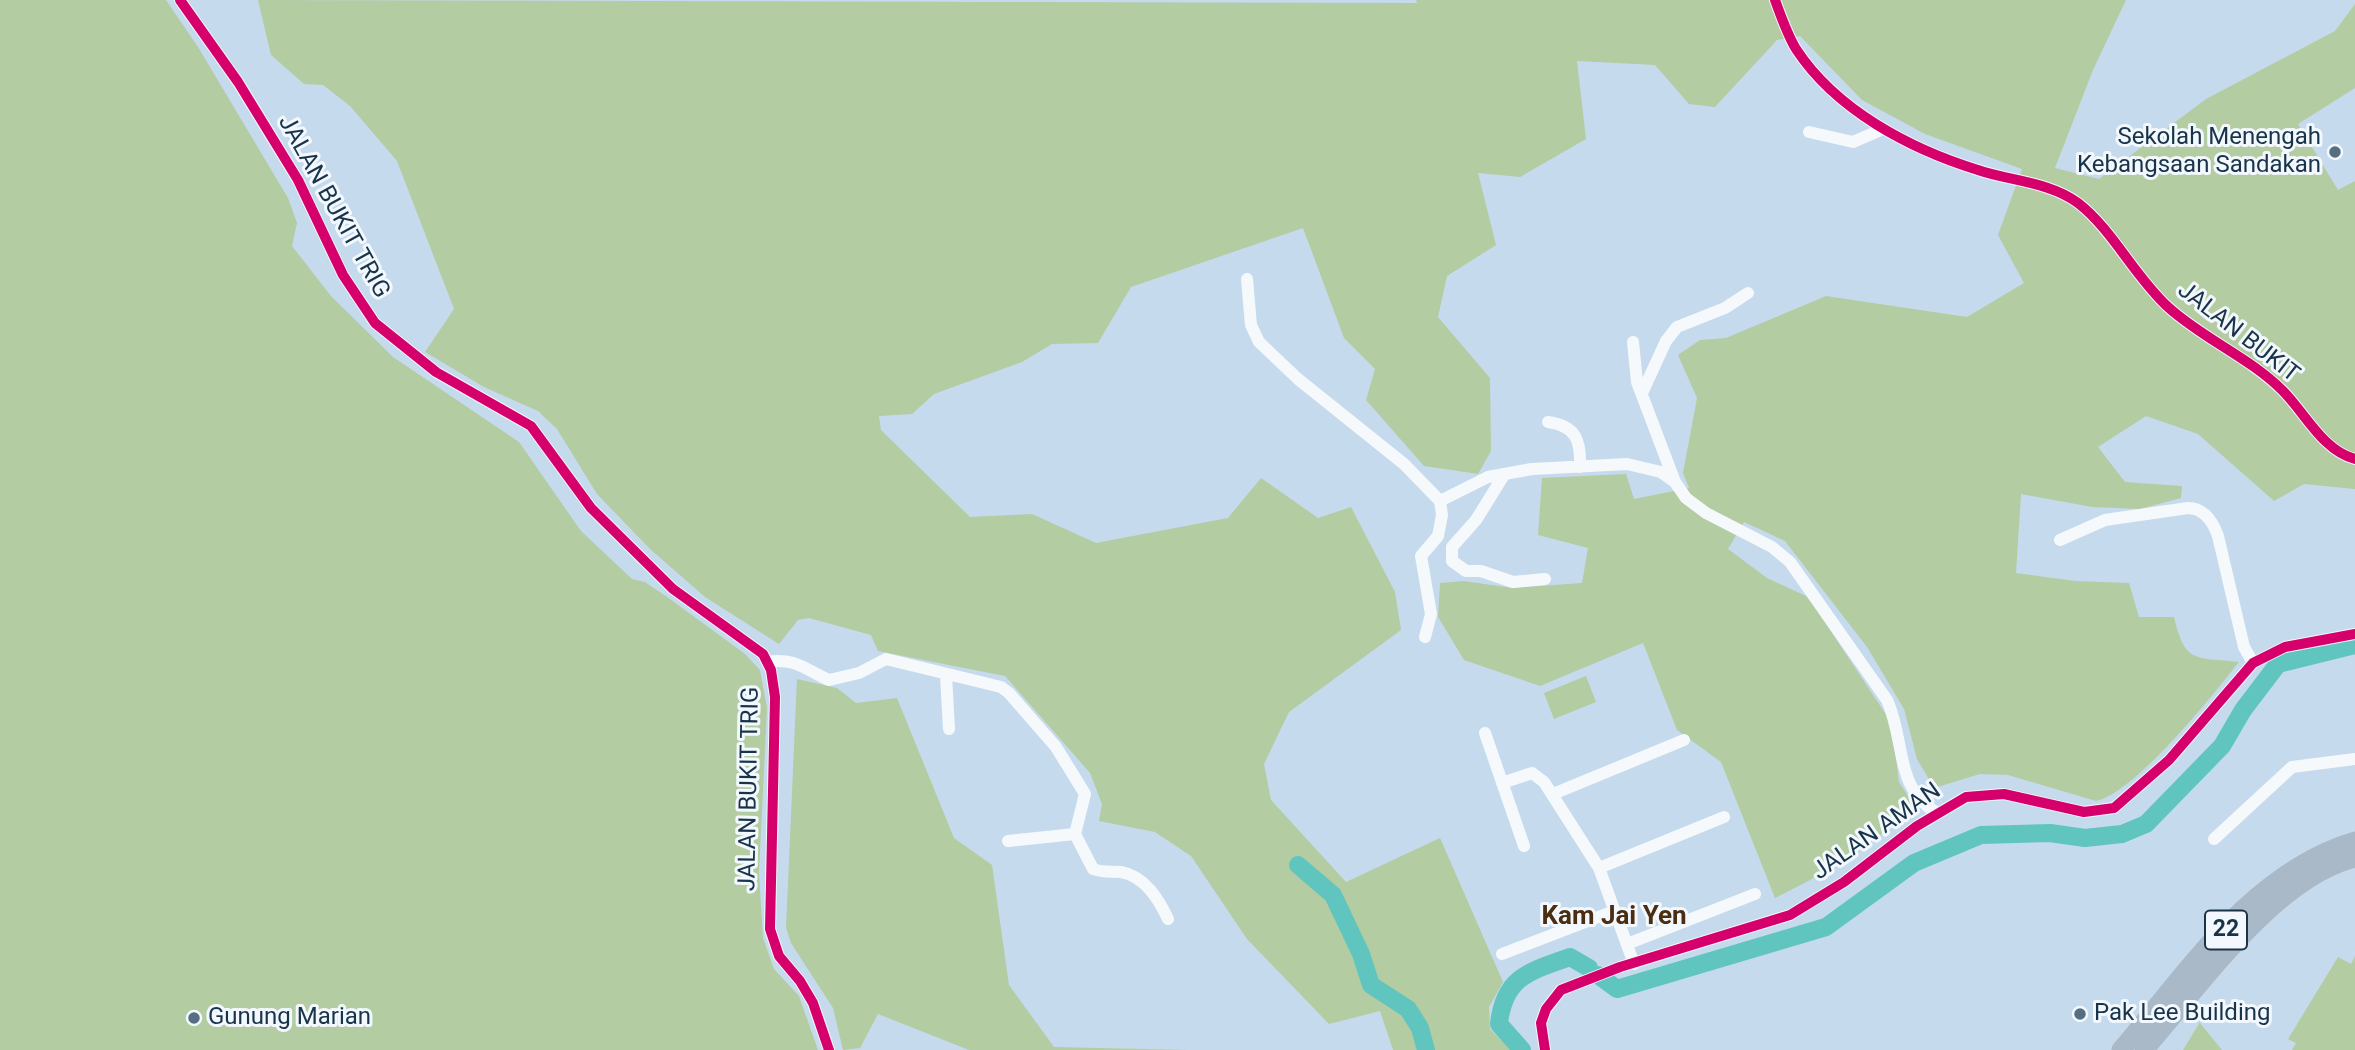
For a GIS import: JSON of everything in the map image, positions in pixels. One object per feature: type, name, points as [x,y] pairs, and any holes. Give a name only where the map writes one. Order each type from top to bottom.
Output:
[{"type":"highway","name":"22","points":[[2122,1050],[2204,952],[2270,885],[2312,857],[2355,841]]},
{"type":"highway","name":"22","points":[[2144,1050],[2280,898],[2331,867],[2355,858]]},
{"type":"street","name":"JALAN BUKIT TRIG","points":[[180,0],[259,115],[302,187],[343,275],[375,323],[436,372],[531,426],[591,509],[687,602],[740,635],[768,662],[775,696],[769,892],[772,940],[783,964],[807,991],[830,1050]]},
{"type":"street","name":"JALAN BUKIT","points":[[1775,0],[1797,49],[1816,73],[1849,103],[1884,129],[1978,170],[2058,192],[2074,201],[2091,216],[2141,279],[2171,310],[2273,381],[2335,450],[2355,459]]},
{"type":"street","points":[[1809,132],[1853,142],[1884,129]]},
{"type":"street","points":[[1247,279],[1251,325],[1259,342],[1298,379],[1404,464],[1440,501],[1442,515],[1438,536],[1420,556],[1431,614],[1425,637]]},
{"type":"street","points":[[1643,391],[1666,341],[1677,327],[1725,308],[1748,293]]},
{"type":"street","points":[[1633,342],[1634,368],[1675,482],[1686,498],[1706,513],[1772,547],[1797,570],[1887,700],[1896,720],[1908,785],[1920,803],[1937,813]]},
{"type":"street","points":[[1548,422],[1563,424],[1575,433],[1581,447],[1580,467]]},
{"type":"street","points":[[1440,501],[1488,477],[1532,469],[1627,464],[1661,472],[1675,482]]},
{"type":"street","points":[[1504,475],[1476,520],[1452,547],[1452,561],[1466,571],[1481,571],[1513,582],[1545,579]]},
{"type":"street","points":[[2060,540],[2105,520],[2188,508],[2200,510],[2215,527],[2244,647],[2253,663]]},
{"type":"street","name":"JALAN AMAN","points":[[1545,1050],[1541,1023],[1552,999],[1577,983],[1790,915],[1844,882],[1937,813],[1966,797],[1985,794],[2019,796],[2084,812],[2114,808],[2169,760],[2253,663],[2285,647],[2355,634]]},
{"type":"street","points":[[768,662],[784,659],[800,663],[829,680],[859,673],[886,659],[1001,687],[1056,747],[1085,794],[1075,834],[1093,869],[1131,875],[1141,881],[1160,902],[1168,919]]},
{"type":"street","points":[[946,675],[949,729]]},
{"type":"street","points":[[1485,733],[1524,846]]},
{"type":"street","points":[[1553,794],[1684,740]]},
{"type":"street","points":[[2214,839],[2292,767],[2355,760]]},
{"type":"street","points":[[1503,783],[1532,773],[1540,777],[1553,794],[1599,868],[1634,964]]},
{"type":"street","points":[[1599,868],[1724,817]]},
{"type":"street","points":[[1008,841],[1075,834]]},
{"type":"street","points":[[1627,944],[1755,894]]},
{"type":"street","points":[[1502,954],[1614,911]]},
{"type":"green space","points":[[0,0],[166,0],[198,47],[288,198],[297,223],[292,246],[331,296],[393,357],[519,442],[581,531],[632,579],[645,582],[670,599],[745,654],[760,670],[767,708],[759,873],[763,938],[774,969],[799,996],[818,1050],[0,1050]]},
{"type":"green space","points":[[258,0],[1417,3],[1416,0],[2126,0],[2093,70],[2055,168],[2099,179],[2206,99],[2335,31],[2355,4],[2355,88],[2298,124],[2338,190],[2355,181],[2355,489],[2304,484],[2274,501],[2198,434],[2146,416],[2098,447],[2125,482],[2182,486],[2181,498],[2140,509],[2092,507],[2021,494],[2016,573],[2075,581],[2129,583],[2139,617],[2174,617],[2188,651],[2202,658],[2239,662],[2192,719],[2151,762],[2131,781],[2096,801],[2008,775],[1980,774],[1934,788],[1917,759],[1904,709],[1867,647],[1785,541],[1744,522],[1728,549],[1767,578],[1808,597],[1887,716],[1892,729],[1899,782],[1914,805],[1866,846],[1830,869],[1775,898],[1721,762],[1677,730],[1643,643],[1540,686],[1464,660],[1438,617],[1440,583],[1464,581],[1512,588],[1582,583],[1588,548],[1538,535],[1542,478],[1626,474],[1634,499],[1689,488],[1683,473],[1697,398],[1678,355],[1700,340],[1726,338],[1826,296],[1967,317],[2024,283],[1998,235],[2022,169],[1925,134],[1862,100],[1800,36],[1777,40],[1715,107],[1689,104],[1655,65],[1577,61],[1586,139],[1520,177],[1478,173],[1496,245],[1447,276],[1438,317],[1490,378],[1491,451],[1478,474],[1424,466],[1366,400],[1375,369],[1344,338],[1303,228],[1131,287],[1098,343],[1052,344],[1022,362],[934,394],[912,414],[879,416],[881,430],[970,517],[1032,514],[1096,543],[1228,518],[1261,478],[1318,518],[1351,507],[1395,592],[1401,630],[1289,712],[1264,764],[1271,800],[1346,882],[1440,838],[1503,982],[1489,1007],[1490,1029],[1511,1050],[1393,1050],[1380,1011],[1329,1024],[1247,939],[1191,856],[1155,832],[1099,821],[1102,804],[1090,773],[1005,676],[878,651],[871,635],[809,618],[798,620],[779,644],[705,597],[650,549],[597,494],[557,429],[538,411],[484,387],[425,352],[454,309],[397,161],[350,106],[323,85],[304,84],[271,55]]},
{"type":"green space","points":[[1586,676],[1596,702],[1554,719],[1544,693]]},
{"type":"green space","points":[[797,679],[837,688],[856,703],[897,698],[954,838],[992,865],[1009,985],[1054,1047],[1188,1050],[969,1050],[878,1014],[860,1048],[843,1050],[833,1008],[791,943],[786,928]]},
{"type":"green space","points":[[2355,956],[2355,1050],[2292,1050],[2296,1043],[2288,1039],[2338,957],[2351,964]]},
{"type":"green space","points":[[2200,1023],[2222,1050],[2183,1050]]},
{"type":"waterway","points":[[1598,975],[1617,989],[1826,927],[1914,863],[1981,835],[2050,833],[2085,838],[2122,834],[2146,824],[2222,746],[2243,710],[2278,664],[2355,645]]},
{"type":"waterway","points":[[1298,865],[1333,895],[1361,954],[1371,985],[1408,1009],[1420,1028],[1426,1050]]},
{"type":"waterway","points":[[1522,1050],[1499,1024],[1502,1008],[1513,985],[1532,972],[1570,957],[1589,968]]},
{"type":"cycle path","points":[[180,0],[238,82],[298,180],[343,275],[375,323],[436,372],[531,426],[591,508],[673,589],[763,654],[771,670],[775,697],[770,929],[779,956],[800,981],[813,1003],[829,1050]]},
{"type":"cycle path","points":[[1775,0],[1796,49],[1813,71],[1853,109],[1926,151],[1990,174],[2055,191],[2078,203],[2102,226],[2168,307],[2270,379],[2324,440],[2344,455],[2355,459]]},
{"type":"cycle path","points":[[1545,1050],[1541,1023],[1546,1009],[1561,990],[1620,967],[1790,915],[1844,882],[1917,826],[1966,797],[2004,794],[2084,812],[2114,808],[2169,760],[2253,663],[2285,647],[2355,634]]},
{"type":"place","name":"Sekolah Menengah Kebangsaan Sandakan","points":[[2335,152]]},
{"type":"place","name":"Pak Lee Building","points":[[2080,1014]]},
{"type":"place","name":"Gunung Marian","points":[[194,1018]]},
{"type":"district","name":"Kam Jai Yen","points":[[1614,917]]}]
